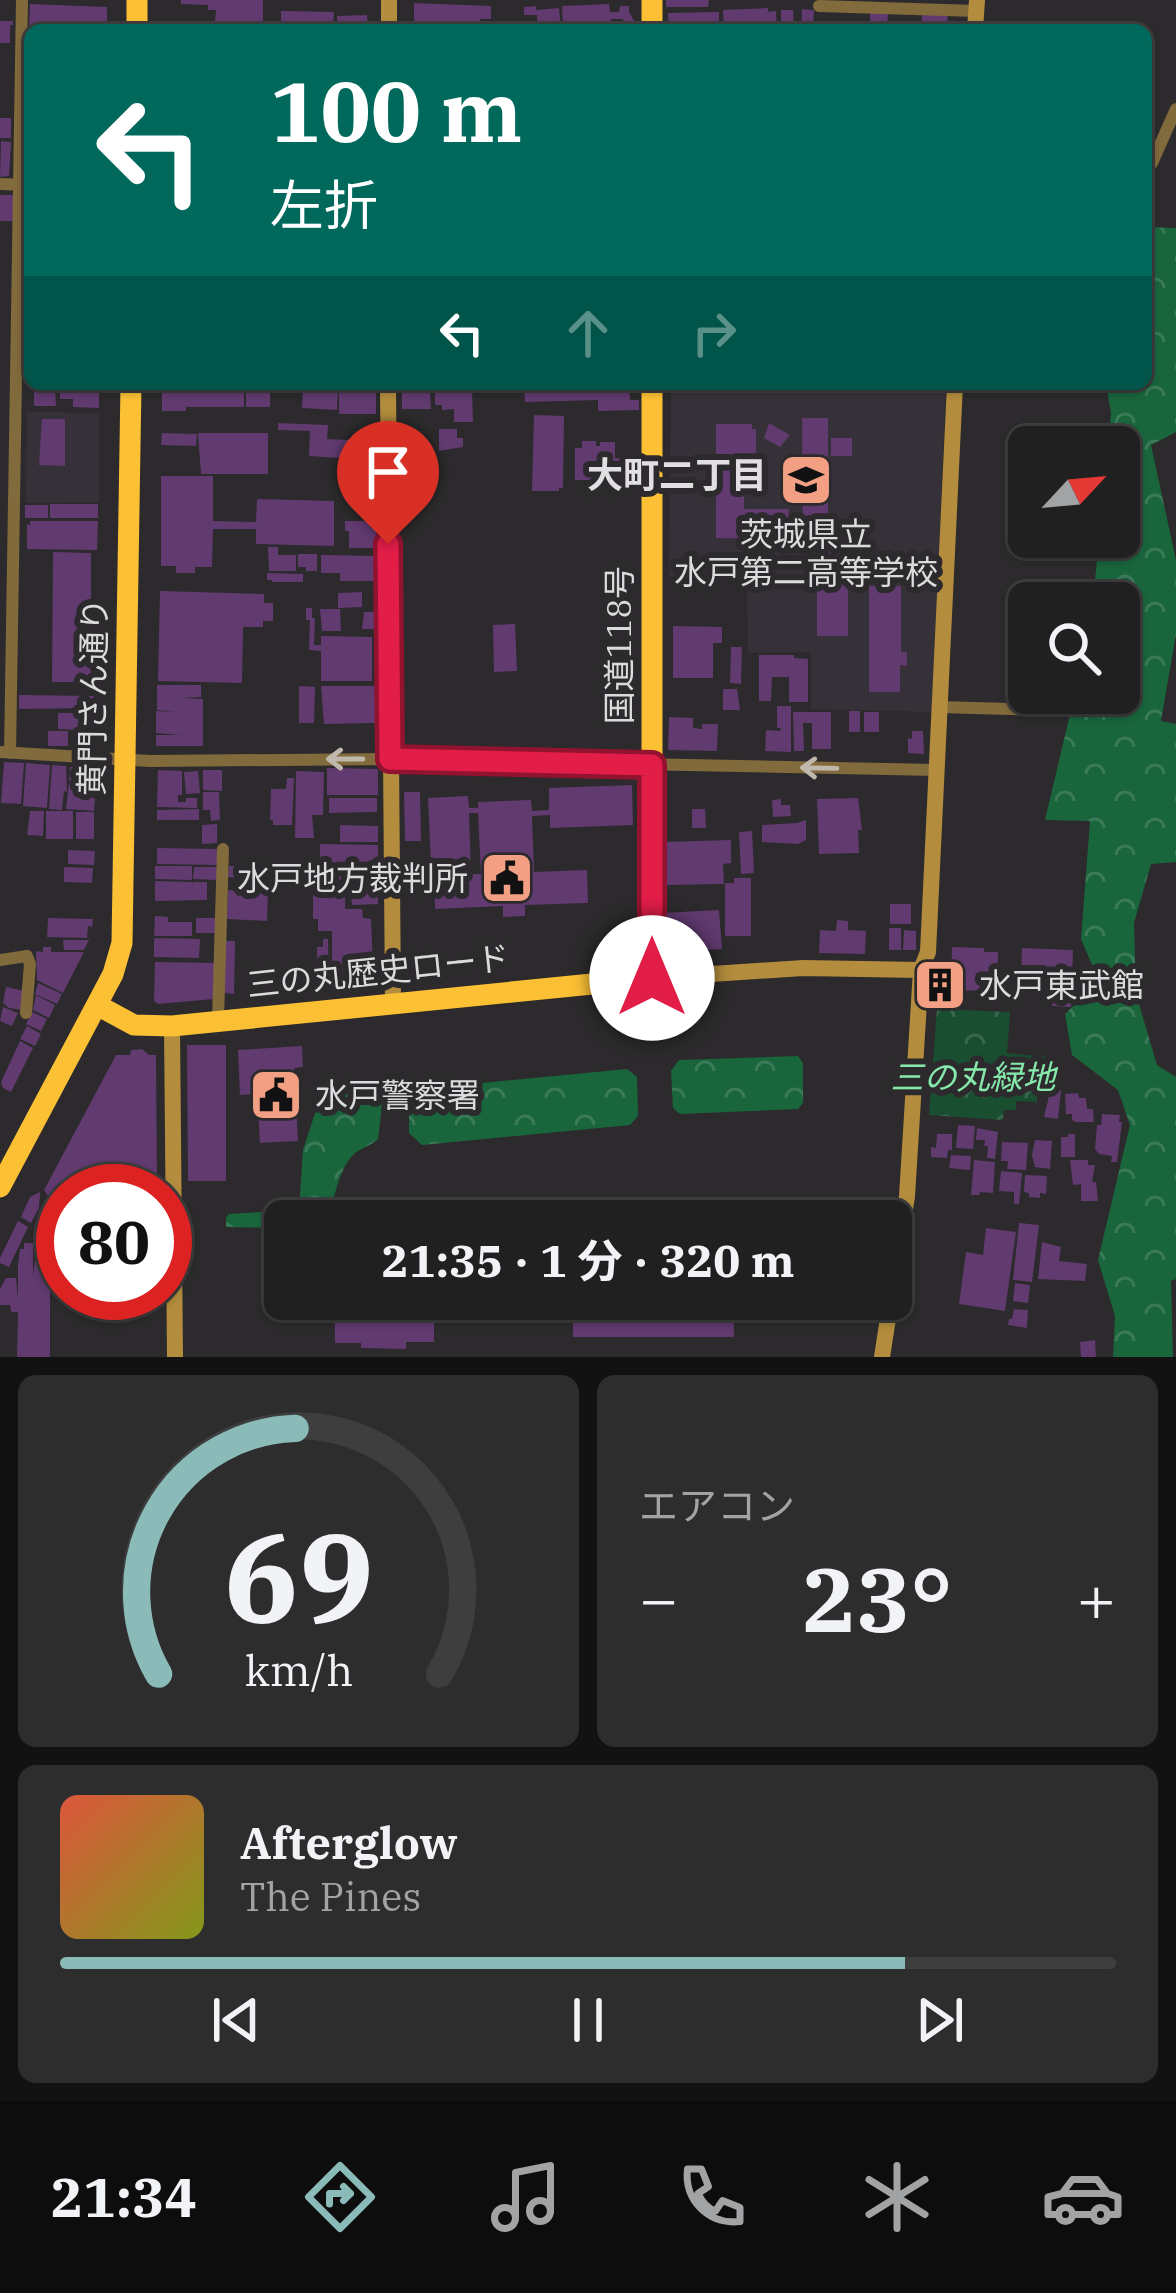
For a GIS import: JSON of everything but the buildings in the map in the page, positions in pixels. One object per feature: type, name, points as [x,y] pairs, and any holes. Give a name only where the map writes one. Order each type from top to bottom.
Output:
[{"type":"highway","name":"黄門さん通り","points":[[0,1186],[113,974],[122,943],[131,390]]},
{"type":"highway","name":"国道118号","points":[[652,390],[652,978]]},
{"type":"highway","name":"三の丸歴史ロード","points":[[172,1026],[652,978]]},
{"type":"highway","points":[[97,1005],[134,1025],[172,1026]]},
{"type":"street","points":[[22,0],[24,123]]},
{"type":"street","points":[[819,6],[976,14]]},
{"type":"street","points":[[1152,161],[1176,110]]},
{"type":"street","points":[[24,213],[5,753],[125,761],[390,759],[936,770]]},
{"type":"street","points":[[388,390],[393,1003]]},
{"type":"street","points":[[882,1357],[907,1196],[922,970],[928,952],[955,390]]},
{"type":"street","points":[[939,707],[1008,709]]},
{"type":"street","points":[[218,1021],[223,849]]},
{"type":"street","points":[[0,960],[27,956],[26,1012]]},
{"type":"street","name":"三の丸歴史ロード","points":[[652,978],[803,968],[922,970]]},
{"type":"street","points":[[172,1026],[175,1357]]},
{"type":"shaded area","name":"茨城県立 水戸第二高等学校","points":[[671,390],[946,390],[932,712],[811,709],[811,652],[748,653],[747,580],[669,577]]},
{"type":"shaded area","points":[[27,412],[99,413],[99,502],[26,503]]},
{"type":"green space","points":[[1152,227],[1176,228],[1176,432],[1151,445],[1176,560],[1176,634],[1161,721],[1176,724],[1176,862],[1151,864],[1134,923],[1136,994],[1157,1065],[1176,1077],[1173,1357],[1113,1357],[1115,1316],[1098,1260],[1130,1125],[1118,1090],[1072,1055],[1065,1014],[1099,981],[1081,939],[1090,821],[1045,820],[1070,714],[1140,714],[1140,582],[1095,582],[1097,558],[1140,558],[1140,426],[1110,426],[1107,390],[1152,390]]},
{"type":"green space","name":"三の丸緑地","points":[[937,1009],[1010,1012],[1007,1053],[1055,1058],[1055,1086],[1047,1086],[1047,1095],[1037,1095],[1037,1102],[1016,1101],[1016,1110],[1004,1110],[1003,1120],[929,1115]]},
{"type":"green space","points":[[798,1056],[803,1063],[803,1103],[798,1109],[680,1114],[673,1108],[671,1071],[679,1060]]},
{"type":"green space","points":[[627,1069],[637,1077],[638,1116],[630,1125],[422,1145],[409,1133],[409,1094],[420,1089]]},
{"type":"green space","points":[[357,1081],[373,1087],[383,1098],[378,1139],[348,1161],[333,1200],[300,1200],[303,1150],[322,1092],[335,1084]]},
{"type":"green space","points":[[264,1212],[264,1228],[226,1227],[229,1214]]},
{"type":"place","name":"茨城県立 水戸第二高等学校","points":[[806,480]]},
{"type":"place","name":"水戸地方裁判所","points":[[507,878]]},
{"type":"place","name":"水戸東武館","points":[[940,985]]},
{"type":"place","name":"水戸警察署","points":[[276,1095]]},
{"type":"district","name":"大町二丁目","points":[[677,475]]},
{"type":"route","points":[[388,544],[390,759],[652,765],[652,978]]}]
